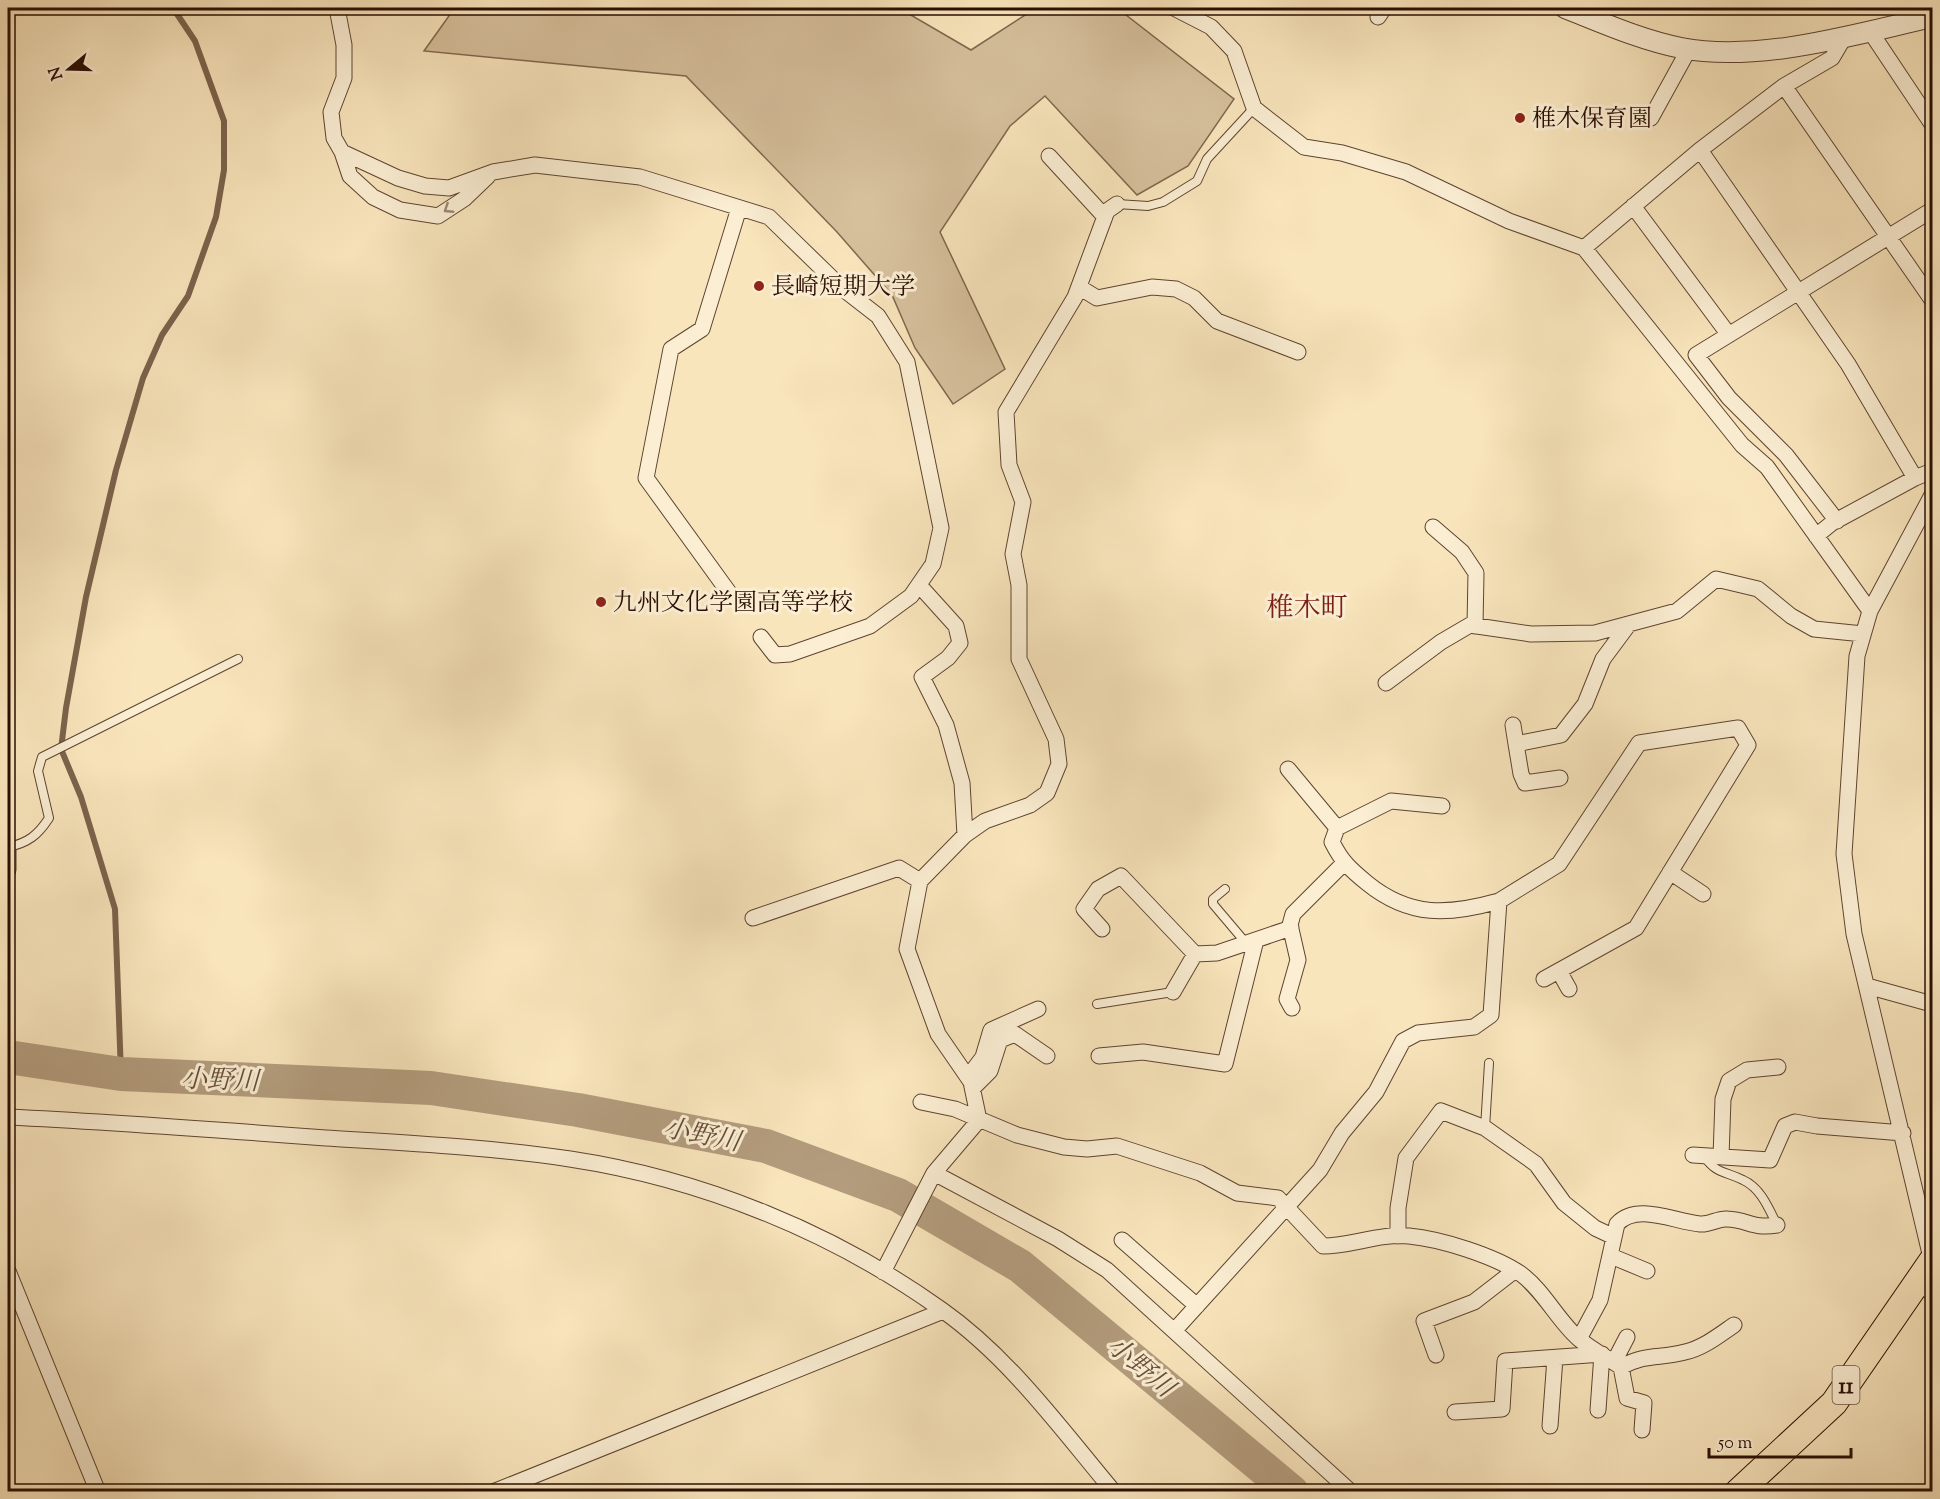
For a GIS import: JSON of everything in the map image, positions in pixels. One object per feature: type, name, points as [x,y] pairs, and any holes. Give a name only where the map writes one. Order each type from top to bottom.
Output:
[{"type":"main road","name":"11","points":[[1738,1491],[1834,1403],[1929,1275]]},
{"type":"street","points":[[337,8],[344,45],[344,78],[331,112],[334,138],[342,152],[350,176],[373,197],[400,210],[438,216],[464,199],[493,172]]},
{"type":"street","points":[[1174,8],[1211,27],[1234,51],[1254,108],[1304,147],[1342,153],[1406,172],[1509,221],[1584,248],[1742,445],[1767,467],[1870,611]]},
{"type":"street","points":[[1565,8],[1639,37],[1689,49],[1719,53],[1761,51],[1870,31],[1932,16],[1928,8]]},
{"type":"street","points":[[1870,31],[1932,124]]},
{"type":"street","points":[[1584,248],[1700,150],[1784,86],[1832,58],[1845,36]]},
{"type":"street","points":[[1651,118],[1689,49]]},
{"type":"street","points":[[1784,86],[1932,300]]},
{"type":"street","points":[[1700,150],[1848,364],[1915,478]]},
{"type":"street","points":[[342,152],[398,178],[425,186],[449,188],[493,172],[535,165],[640,177],[770,217],[842,288],[878,316],[907,362],[941,528],[933,564],[911,596],[870,626],[790,654],[775,655],[761,637]]},
{"type":"street","points":[[1049,156],[1105,217]]},
{"type":"street","points":[[979,1120],[970,1083],[938,1034],[907,949],[920,881],[965,835],[985,821],[1030,805],[1047,793],[1059,764],[1056,739],[1019,659],[1019,585],[1013,554],[1023,502],[1009,465],[1006,412],[1079,287],[1107,211],[1117,204]]},
{"type":"street","points":[[1633,206],[1729,335]]},
{"type":"street","points":[[730,594],[646,478],[670,349],[702,329],[739,208]]},
{"type":"street","points":[[1837,521],[1786,455],[1729,398],[1696,355],[1932,210]]},
{"type":"street","points":[[1079,287],[1097,298],[1152,287],[1176,288],[1194,298],[1217,321],[1298,352]]},
{"type":"street","points":[[1816,536],[1837,521],[1932,471]]},
{"type":"street","points":[[1929,1275],[1903,1133],[1854,934],[1844,854],[1857,656],[1870,611],[1932,495]]},
{"type":"street","points":[[1433,527],[1462,552],[1476,573],[1475,626]]},
{"type":"street","points":[[1386,683],[1441,642],[1470,625],[1531,634],[1595,633],[1677,611],[1716,579],[1758,589],[1791,616],[1814,629],[1863,634]]},
{"type":"street","points":[[919,585],[956,626],[960,644],[948,658],[922,678],[946,725],[962,783],[965,835]]},
{"type":"street","points":[[1516,744],[1561,735],[1585,705],[1603,660],[1629,624]]},
{"type":"street","points":[[1513,725],[1521,774],[1525,783],[1560,778]]},
{"type":"street","points":[[1442,806],[1391,801],[1337,828],[1332,842],[1343,864],[1387,899],[1420,911],[1466,910],[1499,901],[1559,864],[1639,743],[1738,728],[1748,745],[1636,928],[1544,979]]},
{"type":"street","points":[[1288,769],[1337,828]]},
{"type":"street","points":[[8,847],[8,870]]},
{"type":"street","points":[[1292,1008],[1287,999],[1298,960],[1291,928],[1293,914],[1343,864]]},
{"type":"street","points":[[753,918],[899,868],[920,881]]},
{"type":"street","points":[[1670,872],[1704,894]]},
{"type":"street","points":[[1102,929],[1084,909],[1098,889],[1121,876],[1195,954],[1217,953],[1291,928]]},
{"type":"street","points":[[1174,1331],[1320,1170],[1342,1133],[1377,1092],[1403,1041],[1418,1032],[1474,1027],[1491,1015],[1499,901]]},
{"type":"street","points":[[1099,1056],[1143,1052],[1225,1064],[1251,941]]},
{"type":"street","points":[[1173,992],[1195,954]]},
{"type":"street","points":[[1559,970],[1569,989]]},
{"type":"street","points":[[1867,986],[1932,1004]]},
{"type":"street","points":[[970,1083],[983,1057],[991,1030],[1038,1009]]},
{"type":"street","points":[[970,1083],[990,1071],[1000,1040],[1015,1034],[1047,1056]]},
{"type":"street","points":[[1721,1157],[1723,1098],[1729,1080],[1747,1070],[1778,1067]]},
{"type":"street","points":[[921,1102],[955,1109],[1017,1135],[1064,1147],[1087,1149],[1117,1146],[1200,1173],[1237,1193],[1278,1198],[1323,1246],[1341,1246],[1384,1236],[1398,1236],[1454,1246],[1495,1261],[1522,1275],[1579,1339],[1613,1361],[1627,1398],[1644,1403],[1642,1430]]},
{"type":"street","points":[[1398,1236],[1398,1208],[1406,1158],[1441,1111],[1485,1128],[1536,1164],[1564,1203],[1596,1228],[1614,1237]]},
{"type":"street","points":[[8,1117],[467,1148],[572,1160],[680,1182],[757,1210],[885,1267],[943,1311],[1010,1369],[1114,1491]]},
{"type":"street","points":[[885,1267],[932,1176],[979,1120]]},
{"type":"street","points":[[1698,1156],[1770,1160],[1785,1126],[1795,1122],[1816,1126],[1903,1133]]},
{"type":"street","points":[[932,1176],[1058,1239],[1107,1270],[1351,1491]]},
{"type":"street","points":[[1579,1339],[1600,1300],[1617,1224],[1623,1216],[1639,1213],[1703,1225],[1726,1218],[1759,1227],[1777,1225]]},
{"type":"street","points":[[1122,1240],[1197,1306]]},
{"type":"street","points":[[1611,1256],[1647,1271]]},
{"type":"street","points":[[8,1271],[98,1491]]},
{"type":"street","points":[[1436,1355],[1424,1322],[1474,1302],[1514,1271]]},
{"type":"street","points":[[493,1491],[943,1311]]},
{"type":"street","points":[[1455,1412],[1502,1409],[1505,1361],[1555,1358],[1613,1361],[1684,1353],[1708,1343],[1734,1325]]},
{"type":"street","points":[[1598,1410],[1613,1361],[1627,1337]]},
{"type":"street","points":[[1551,1426],[1555,1358]]},
{"type":"lane","points":[[1117,204],[1148,206],[1163,202],[1197,181],[1207,159],[1254,108]]},
{"type":"lane","points":[[8,847],[25,843],[40,832],[49,818],[38,771],[42,757],[238,659]]},
{"type":"lane","points":[[1225,889],[1213,899],[1213,904],[1251,941]]},
{"type":"lane","points":[[1097,1004],[1173,992]]},
{"type":"lane","points":[[1485,1128],[1489,1063]]},
{"type":"lane","points":[[1698,1156],[1713,1169],[1746,1180],[1766,1200],[1777,1225]]},
{"type":"shaded area","points":[[460,8],[913,8],[909,14],[971,50],[1036,8],[1117,8],[1234,99],[1188,166],[1137,195],[1045,96],[1010,126],[940,232],[1005,369],[953,404],[915,348],[892,295],[837,232],[686,76],[424,51],[451,13]]},
{"type":"waterway","points":[[121,1074],[115,909],[81,797],[61,749],[86,597],[116,470],[143,378],[162,335],[188,296],[216,217],[224,170],[224,121],[195,41],[173,8]]},
{"type":"waterway","name":"小野川","points":[[8,1057],[121,1074],[431,1088],[578,1110],[766,1146],[898,1195],[1020,1266],[1292,1492]]},
{"type":"place","name":"椎木保育園","points":[[1520,118]]},
{"type":"place","name":"長崎短期大学","points":[[759,286]]},
{"type":"place","name":"九州文化学園高等学校","points":[[601,602]]},
{"type":"district","name":"椎木町","points":[[1307,607]]}]
